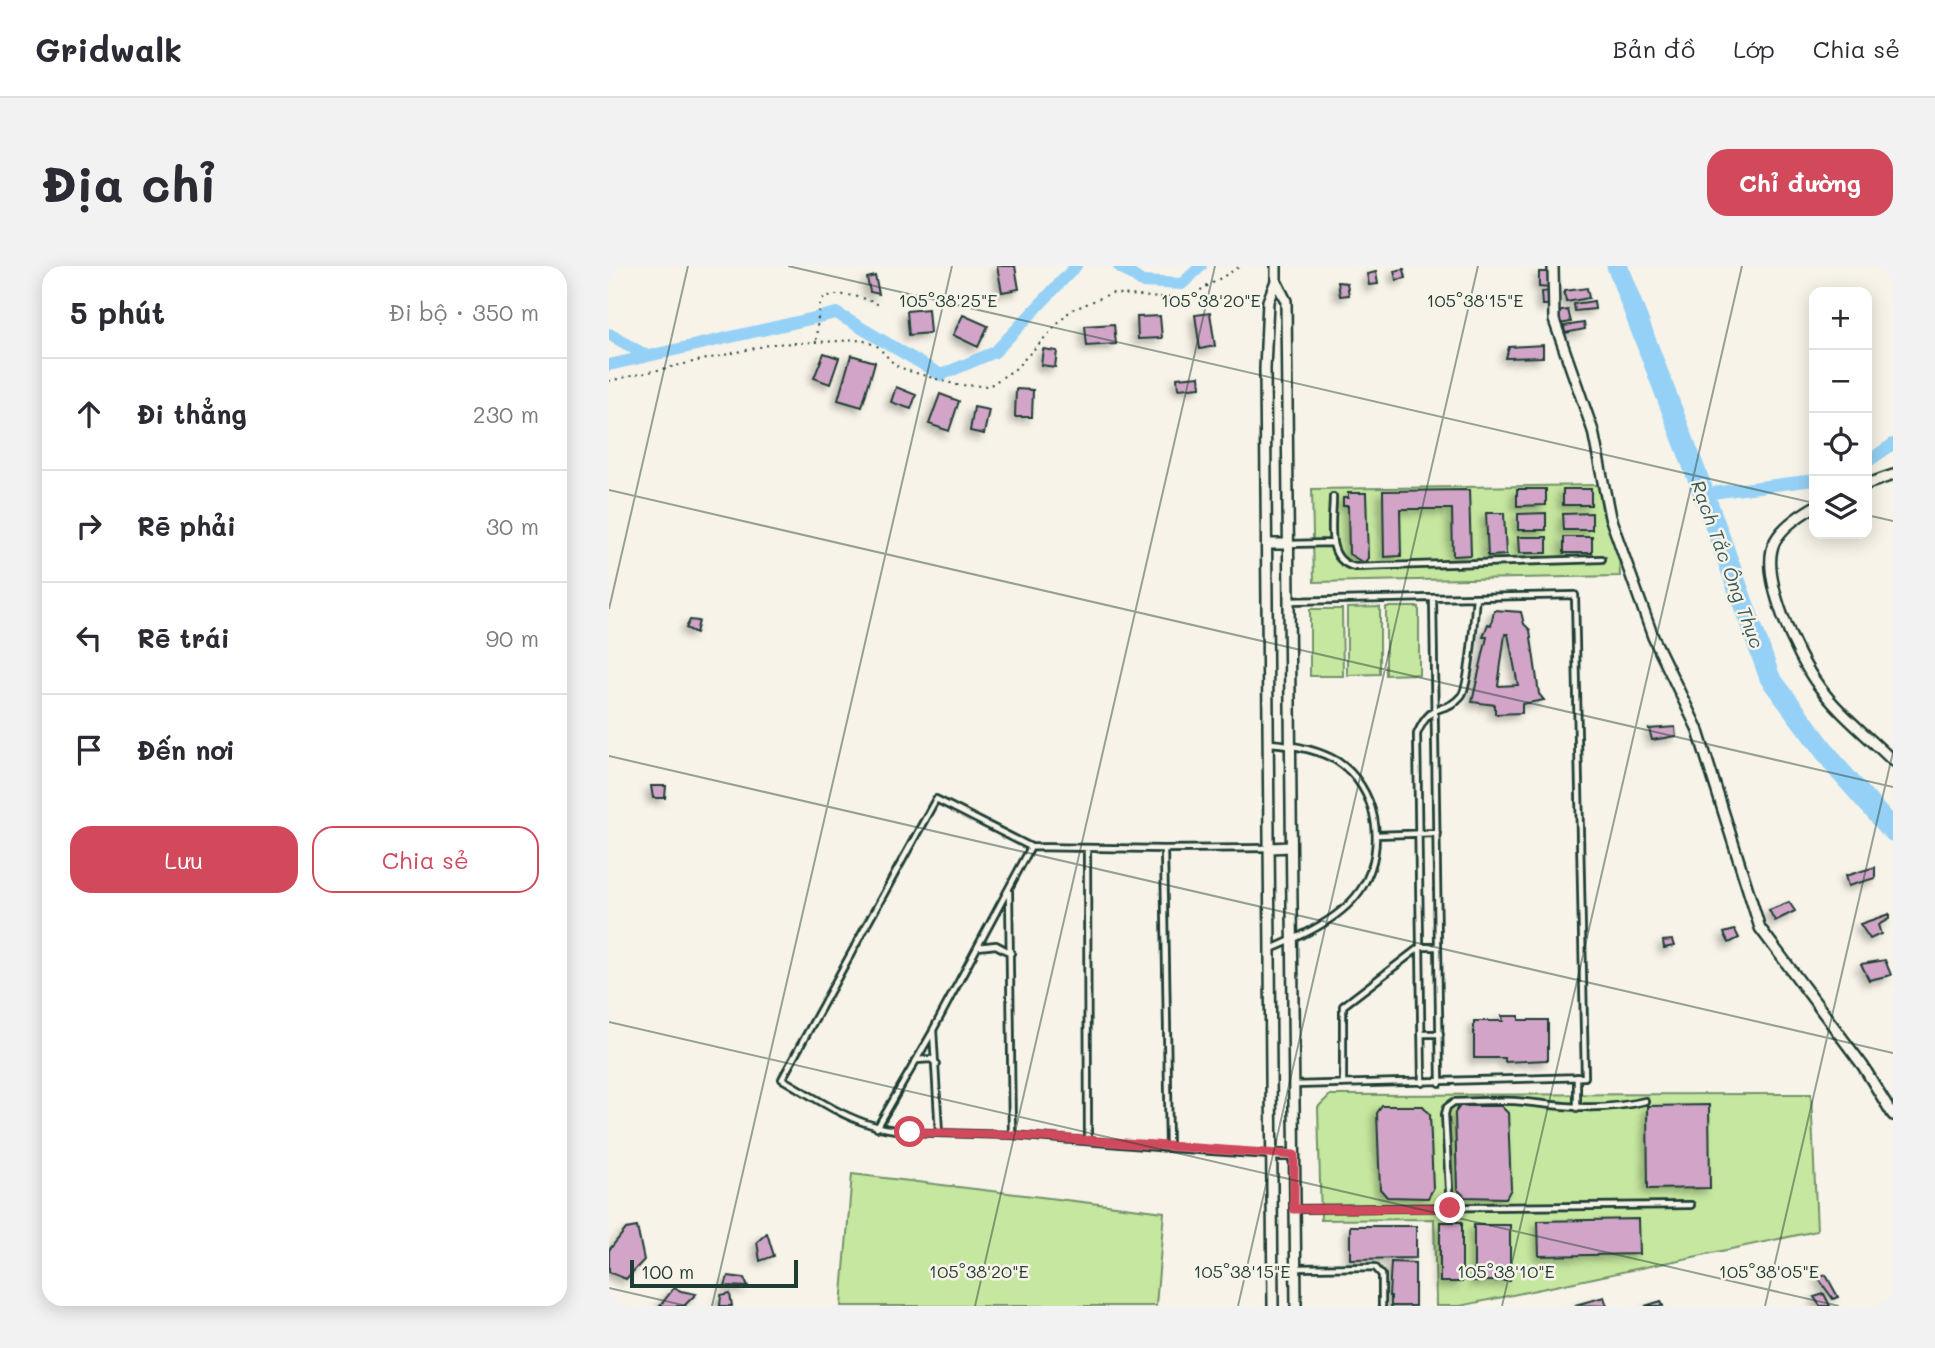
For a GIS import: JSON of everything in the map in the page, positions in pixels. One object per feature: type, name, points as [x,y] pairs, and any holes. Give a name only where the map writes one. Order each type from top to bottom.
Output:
[{"type":"street","points":[[1273,1306],[1265,369],[1268,301],[1276,281],[1276,266]]},
{"type":"street","points":[[1553,266],[1554,320],[1593,431],[1610,517],[1653,637],[1697,728],[1760,928],[1863,1066],[1893,1115]]},
{"type":"street","points":[[1276,281],[1286,301],[1296,1306]]},
{"type":"street","points":[[1872,482],[1893,475]]},
{"type":"street","points":[[1809,510],[1797,516],[1775,541],[1769,560],[1782,616],[1817,685],[1893,761]]},
{"type":"street","points":[[1267,544],[1288,544]]},
{"type":"street","points":[[1270,848],[1291,847]]},
{"type":"street","points":[[1270,1155],[1294,1155]]},
{"type":"lane","points":[[1333,497],[1332,543],[1338,559],[1344,565],[1355,567],[1602,559]]},
{"type":"lane","points":[[1288,544],[1332,543]]},
{"type":"lane","points":[[1288,601],[1575,595],[1585,1077],[1293,1085]]},
{"type":"lane","points":[[1422,1083],[1417,734],[1424,718],[1435,708],[1452,704],[1465,691],[1476,597]]},
{"type":"lane","points":[[1433,598],[1440,1083]]},
{"type":"lane","points":[[1269,743],[1311,750],[1337,761],[1356,777],[1371,803],[1376,835],[1372,865],[1363,888],[1339,912],[1270,950]]},
{"type":"lane","points":[[1270,848],[1031,847],[936,799],[782,1079],[850,1119],[877,1128],[1012,1135],[1270,1155]]},
{"type":"lane","points":[[1376,835],[1437,833]]},
{"type":"lane","points":[[877,1128],[1031,847]]},
{"type":"lane","points":[[1087,849],[1088,1141]]},
{"type":"lane","points":[[1164,849],[1169,1148]]},
{"type":"lane","points":[[1009,889],[1012,1135]]},
{"type":"lane","points":[[978,947],[996,945],[1011,954]]},
{"type":"lane","points":[[1343,1084],[1343,1006],[1420,947],[1438,947]]},
{"type":"lane","points":[[933,1030],[939,1133]]},
{"type":"lane","points":[[1422,1034],[1440,1034]]},
{"type":"lane","points":[[916,1060],[928,1058],[937,1065]]},
{"type":"lane","points":[[1577,1077],[1577,1108]]},
{"type":"lane","points":[[1450,1208],[1445,1114],[1447,1107],[1454,1102],[1524,1102],[1577,1108],[1621,1107],[1645,1101]]},
{"type":"lane","points":[[1294,1209],[1691,1205]]},
{"type":"lane","points":[[1295,1268],[1375,1267],[1382,1276],[1381,1306]]},
{"type":"path","points":[[609,381],[773,344],[862,340],[877,346],[895,365],[925,377],[965,386],[989,386],[1023,362],[1070,311],[1112,293],[1159,298],[1189,297],[1241,266]]},
{"type":"path","points":[[816,341],[819,305],[824,297],[835,295],[865,298],[879,305]]},
{"type":"green space","points":[[1598,485],[1603,515],[1619,557],[1620,576],[1314,582],[1312,489]]},
{"type":"green space","points":[[1380,607],[1380,674],[1347,675],[1347,608]]},
{"type":"green space","points":[[1386,607],[1419,607],[1419,674],[1386,675]]},
{"type":"green space","points":[[1310,609],[1342,609],[1343,676],[1310,676]]},
{"type":"green space","points":[[1811,1094],[1817,1231],[1460,1306],[1436,1306],[1434,1219],[1321,1220],[1318,1107],[1330,1095]]},
{"type":"green space","points":[[852,1174],[1164,1212],[1156,1306],[841,1306]]},
{"type":"building","points":[[997,266],[1015,266],[1019,289],[1002,292]]},
{"type":"building","points":[[1404,269],[1406,278],[1396,280],[1394,271]]},
{"type":"building","points":[[1376,272],[1378,284],[1369,285],[1367,274]]},
{"type":"building","points":[[1539,272],[1550,272],[1549,288],[1539,287]]},
{"type":"building","points":[[875,276],[879,294],[870,292],[867,278]]},
{"type":"building","points":[[1338,282],[1347,283],[1349,295],[1340,296]]},
{"type":"building","points":[[1587,288],[1589,298],[1566,302],[1564,291]]},
{"type":"building","points":[[1549,291],[1550,305],[1542,305],[1541,292]]},
{"type":"building","points":[[1594,301],[1595,309],[1575,311],[1574,304]]},
{"type":"building","points":[[928,309],[930,333],[909,335],[907,311]]},
{"type":"building","points":[[1568,310],[1571,322],[1559,324],[1557,312]]},
{"type":"building","points":[[1210,313],[1215,346],[1200,349],[1195,315]]},
{"type":"building","points":[[963,315],[988,326],[978,347],[953,335]]},
{"type":"building","points":[[1160,316],[1162,338],[1138,339],[1137,317]]},
{"type":"building","points":[[1584,323],[1585,329],[1565,333],[1564,326]]},
{"type":"building","points":[[1114,324],[1116,344],[1087,346],[1085,326]]},
{"type":"building","points":[[1543,345],[1543,357],[1506,358],[1509,347]]},
{"type":"building","points":[[1043,349],[1057,351],[1055,367],[1041,365]]},
{"type":"building","points":[[824,353],[839,358],[830,384],[814,378]]},
{"type":"building","points":[[851,355],[875,362],[862,407],[838,400]]},
{"type":"building","points":[[1199,376],[1200,387],[1178,389],[1177,378]]},
{"type":"building","points":[[896,387],[916,395],[911,409],[891,402]]},
{"type":"building","points":[[1016,389],[1033,390],[1032,417],[1015,417]]},
{"type":"building","points":[[940,394],[959,401],[949,431],[929,424]]},
{"type":"building","points":[[974,407],[989,410],[984,434],[970,431]]},
{"type":"building","points":[[1517,489],[1546,489],[1546,505],[1517,506]]},
{"type":"building","points":[[1563,489],[1591,489],[1591,505],[1563,505]]},
{"type":"building","points":[[1469,490],[1471,555],[1453,556],[1452,509],[1400,509],[1401,556],[1384,557],[1383,491]]},
{"type":"building","points":[[1348,493],[1366,493],[1368,558],[1364,563],[1349,554],[1348,506],[1343,506],[1343,498],[1348,498]]},
{"type":"building","points":[[1486,513],[1504,513],[1506,555],[1488,556]]},
{"type":"building","points":[[1546,513],[1546,530],[1518,530],[1518,514]]},
{"type":"building","points":[[1592,513],[1592,530],[1564,530],[1563,514]]},
{"type":"building","points":[[1518,537],[1547,537],[1547,553],[1519,553]]},
{"type":"building","points":[[1564,537],[1592,537],[1592,553],[1564,553]]},
{"type":"building","points":[[1494,610],[1521,612],[1524,624],[1530,630],[1539,694],[1544,700],[1522,704],[1522,713],[1495,714],[1495,705],[1472,702],[1487,637],[1483,637],[1488,624],[1491,625]],"holes":[[[1505,634],[1508,634],[1518,685],[1498,686]]]},
{"type":"building","points":[[690,620],[699,621],[696,633],[686,628]]},
{"type":"building","points":[[1675,727],[1676,736],[1652,740],[1649,729]]},
{"type":"building","points":[[651,786],[666,786],[665,798],[653,798]]},
{"type":"building","points":[[1875,867],[1875,878],[1848,886],[1845,876]]},
{"type":"building","points":[[1789,902],[1795,911],[1775,921],[1769,910]]},
{"type":"building","points":[[1889,914],[1889,919],[1878,925],[1881,934],[1870,939],[1860,924]]},
{"type":"building","points":[[1735,930],[1739,938],[1729,943],[1724,933]]},
{"type":"building","points":[[1672,940],[1674,946],[1664,948],[1663,941]]},
{"type":"building","points":[[1885,960],[1891,975],[1869,980],[1861,964]]},
{"type":"building","points":[[1502,1016],[1519,1016],[1519,1020],[1548,1020],[1548,1060],[1505,1062],[1505,1058],[1474,1058],[1474,1021],[1503,1021]]},
{"type":"building","points":[[1709,1105],[1710,1188],[1648,1189],[1647,1106]]},
{"type":"building","points":[[1382,1106],[1423,1106],[1430,1114],[1433,1189],[1428,1198],[1387,1197],[1380,1189],[1377,1113]]},
{"type":"building","points":[[1460,1106],[1501,1106],[1508,1113],[1511,1189],[1506,1198],[1465,1197],[1457,1189],[1455,1113]]},
{"type":"building","points":[[1638,1219],[1639,1254],[1539,1256],[1538,1221]]},
{"type":"building","points":[[1440,1222],[1462,1222],[1462,1282],[1440,1282]]},
{"type":"building","points":[[1474,1225],[1510,1225],[1510,1281],[1474,1281]]},
{"type":"building","points":[[1350,1226],[1416,1226],[1416,1258],[1350,1259]]},
{"type":"building","points":[[637,1227],[644,1260],[626,1279],[609,1272],[609,1250],[626,1229]]},
{"type":"building","points":[[767,1233],[774,1256],[760,1261],[757,1242]]},
{"type":"building","points":[[1391,1262],[1415,1263],[1415,1306],[1391,1306]]},
{"type":"building","points":[[1826,1275],[1838,1297],[1833,1299],[1818,1278]]},
{"type":"building","points":[[728,1276],[744,1278],[748,1287],[725,1286]]},
{"type":"building","points":[[674,1288],[696,1294],[684,1306],[660,1306]]},
{"type":"building","points":[[730,1293],[732,1306],[720,1306],[721,1295]]},
{"type":"building","points":[[1824,1294],[1830,1306],[1820,1306],[1814,1297]]},
{"type":"building","points":[[1604,1297],[1607,1306],[1575,1305]]},
{"type":"building","points":[[1661,1301],[1663,1306],[1645,1306]]},
{"type":"waterway","points":[[609,365],[836,313],[941,375],[995,352],[1076,266]]},
{"type":"waterway","points":[[1119,266],[1142,282],[1182,284],[1201,266]]},
{"type":"waterway","name":"Rạch Tắc Ông Thục","points":[[1617,266],[1704,494],[1770,678],[1839,770],[1893,831]]},
{"type":"waterway","points":[[609,334],[647,356]]},
{"type":"waterway","points":[[1872,459],[1893,444]]},
{"type":"waterway","points":[[1704,494],[1809,481]]},
{"type":"route","points":[[910,1132],[1012,1135],[1294,1155],[1294,1209],[1450,1208]]}]
